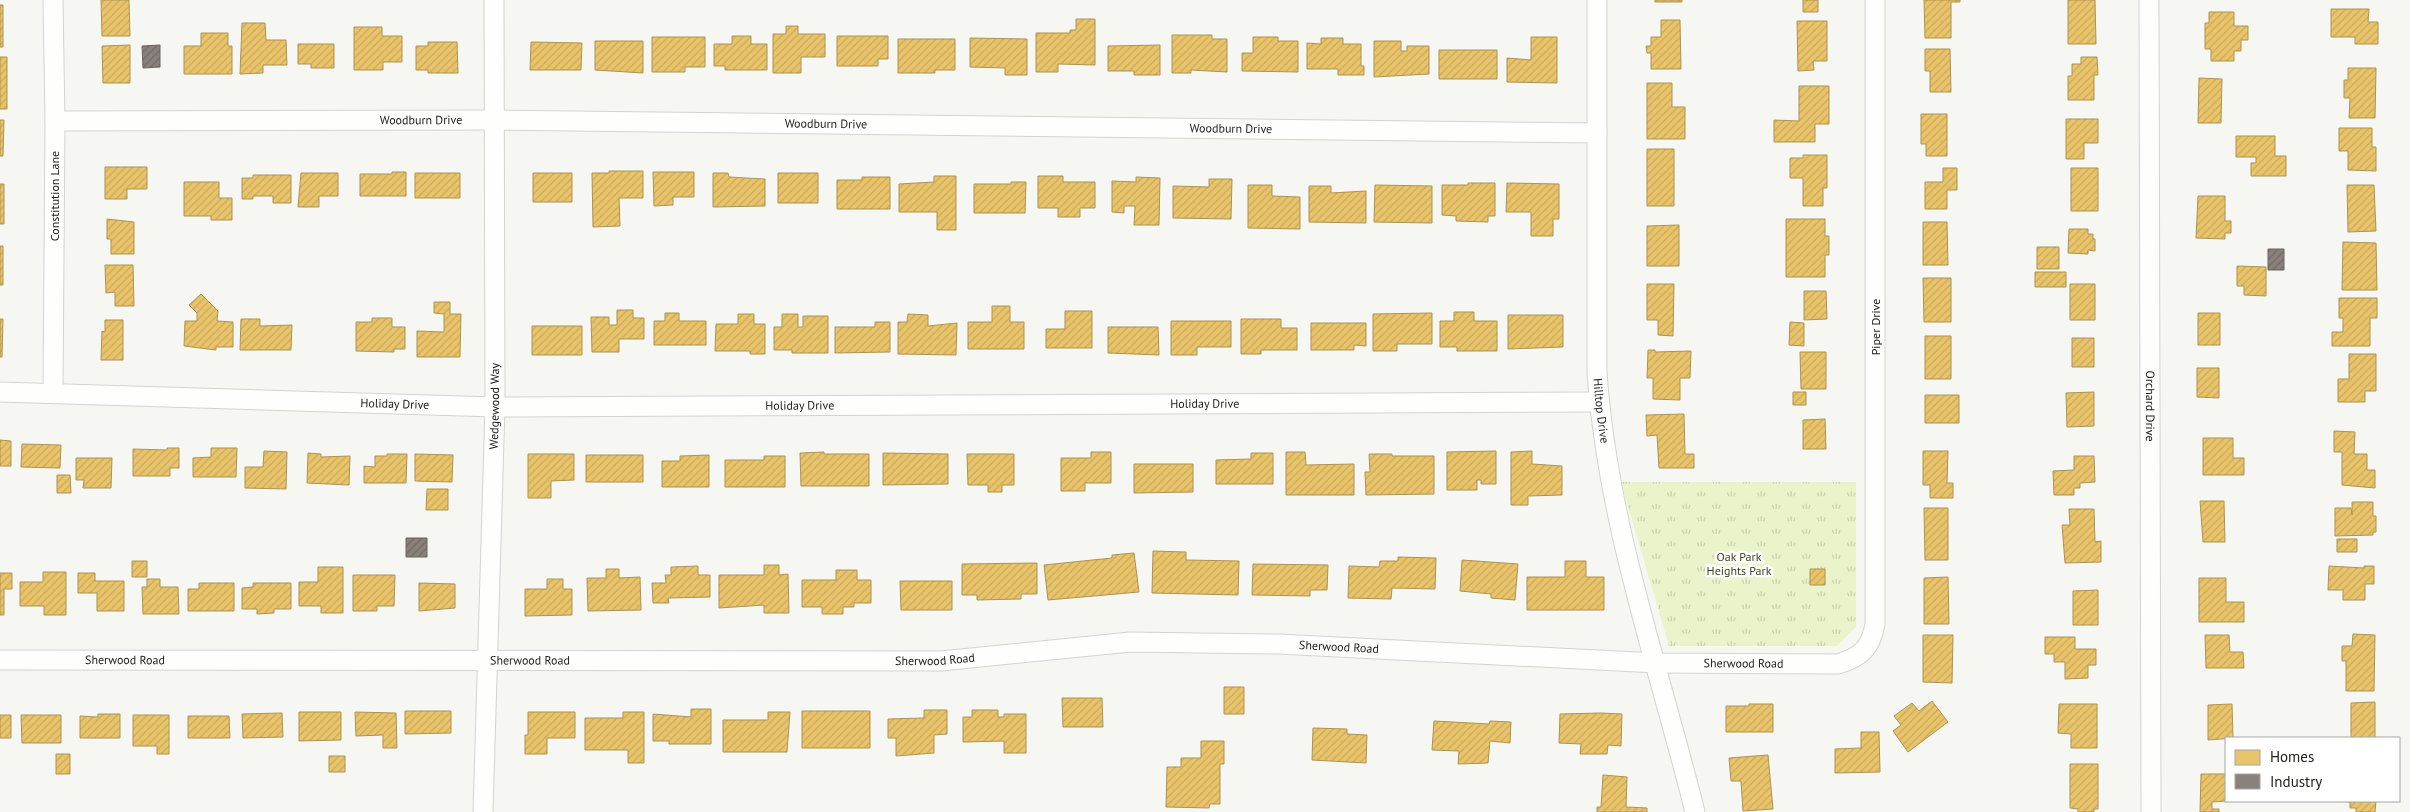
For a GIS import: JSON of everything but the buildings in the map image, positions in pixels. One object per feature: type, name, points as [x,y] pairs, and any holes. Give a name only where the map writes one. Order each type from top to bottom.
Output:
[{"type":"street","name":"Constitution Lane","points":[[53,0],[55,121],[53,392]]},
{"type":"street","name":"Wedgewood Way","points":[[483,812],[494,407],[494,0]]},
{"type":"street","name":"Hilltop Drive","points":[[1597,0],[1597,372],[1599,402],[1615,509],[1695,812]]},
{"type":"street","name":"Piper Drive","points":[[1865,651],[1873,639],[1875,624],[1875,0]]},
{"type":"street","name":"Orchard Drive","points":[[2149,0],[2151,812]]},
{"type":"street","name":"Woodburn Drive","points":[[55,121],[495,120],[1597,133]]},
{"type":"street","name":"Holiday Drive","points":[[0,392],[53,392],[494,407],[1599,402]]},
{"type":"street","name":"Sherwood Road","points":[[0,660],[941,661],[1130,642],[1278,644],[1657,663],[1838,664],[1856,658],[1865,651]]},
{"type":"green space","name":"Oak Park Heights Park","points":[[1621,482],[1856,482],[1856,627],[1837,646],[1669,646]]}]
